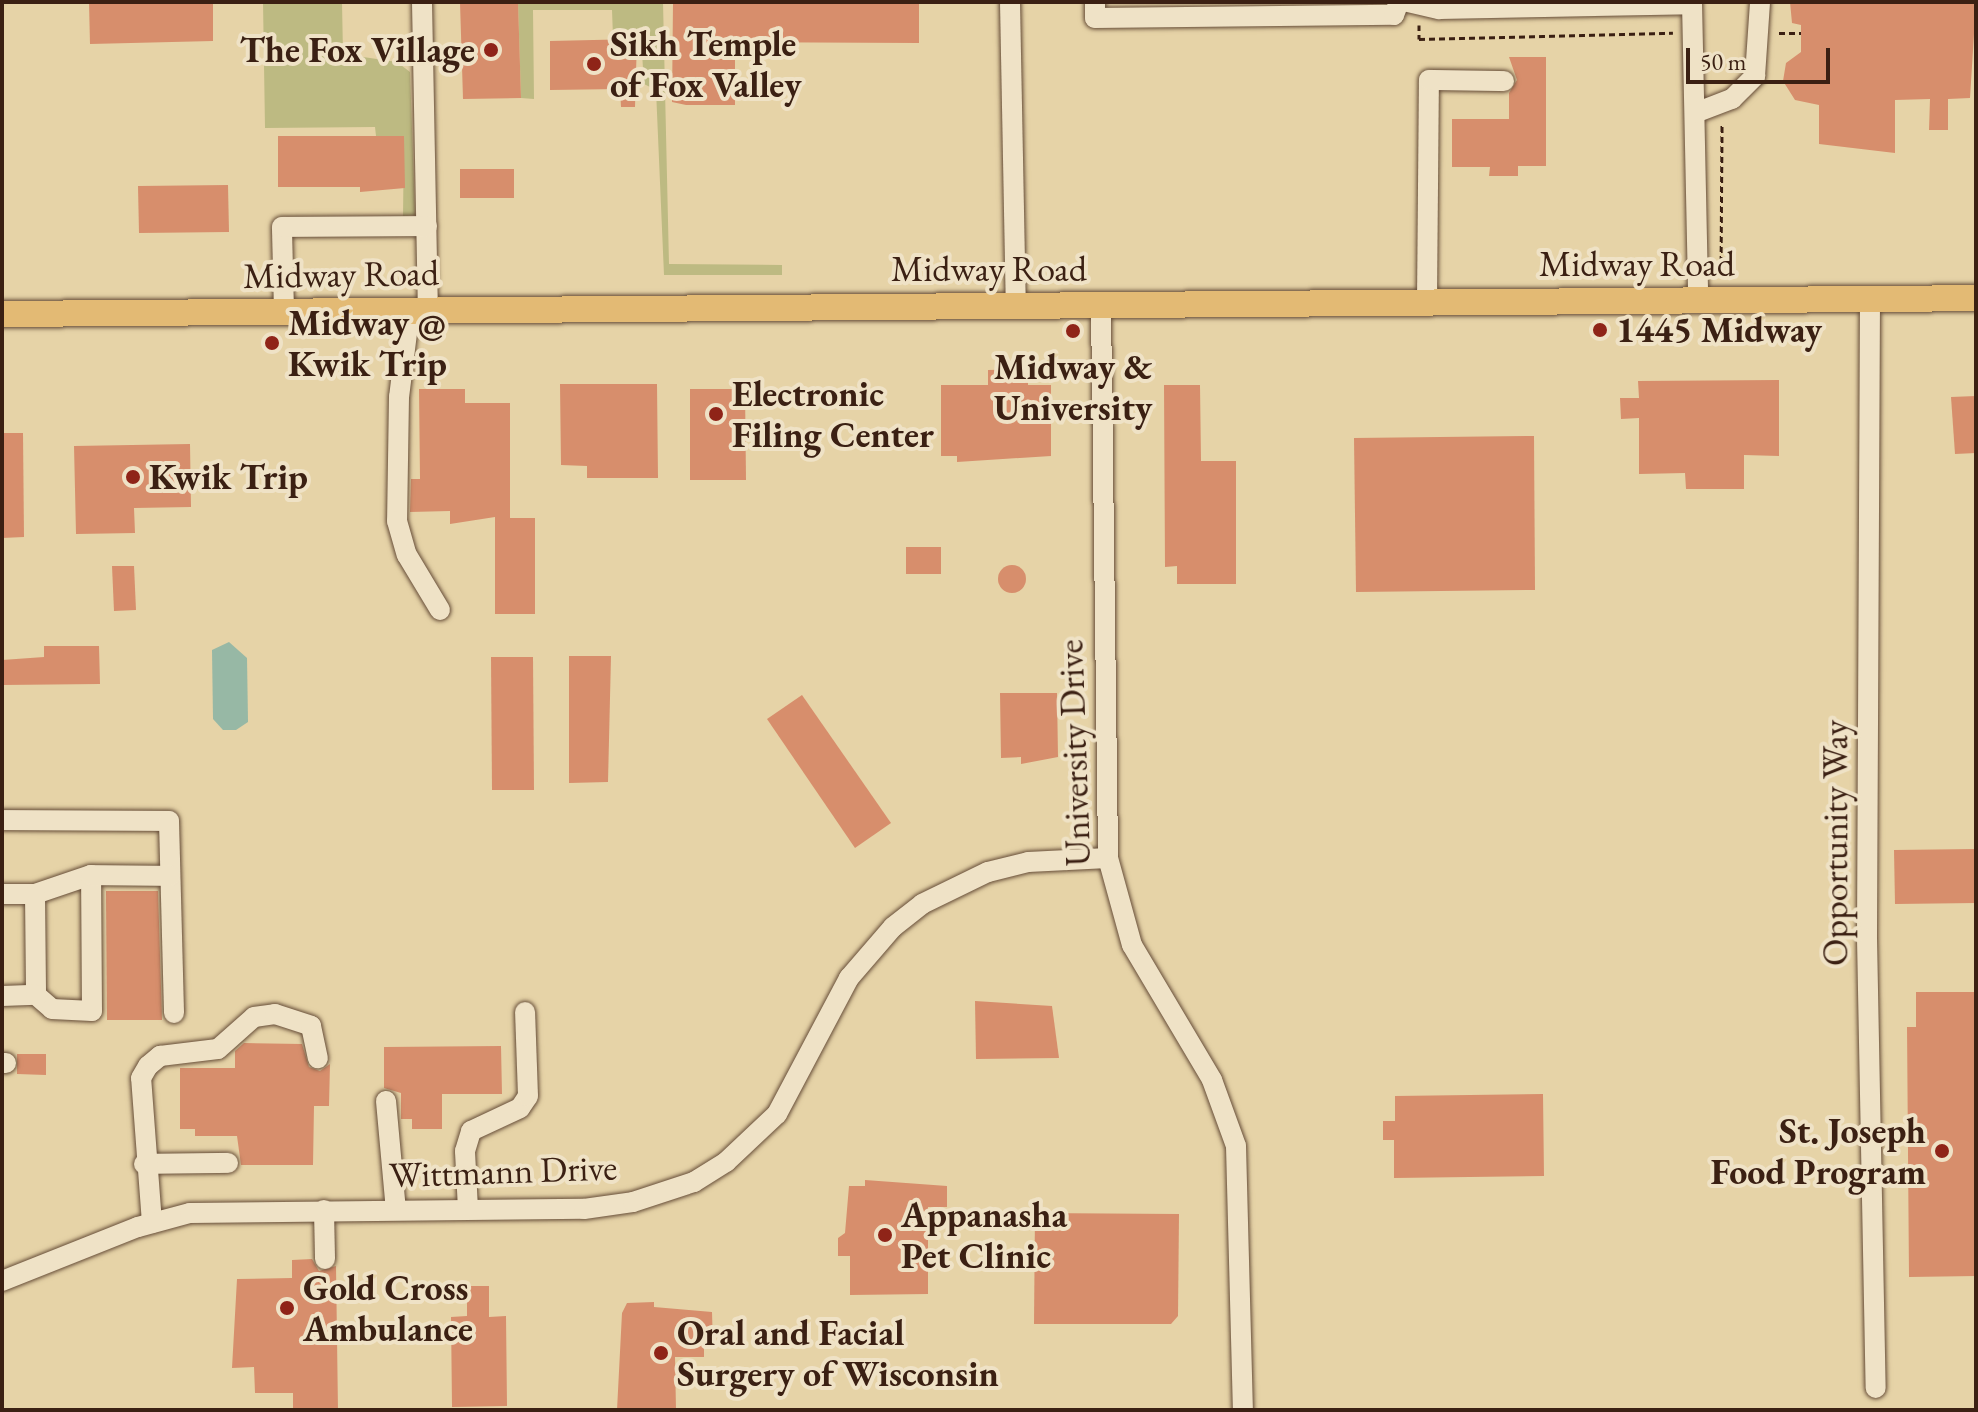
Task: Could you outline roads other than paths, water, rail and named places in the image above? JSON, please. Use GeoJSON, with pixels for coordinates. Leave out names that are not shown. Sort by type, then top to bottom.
{"type":"FeatureCollection","features":[{"type":"Feature","properties":{"kind":"main road","name":"Midway Road"},"geometry":{"type":"LineString","coordinates":[[2,314],[1976,298]]}},
{"type":"Feature","properties":{"kind":"street"},"geometry":{"type":"LineString","coordinates":[[422,2],[427,226],[419,309],[399,397],[397,521],[407,555],[440,610]]}},
{"type":"Feature","properties":{"kind":"street"},"geometry":{"type":"LineString","coordinates":[[1010,2],[1016,305]]}},
{"type":"Feature","properties":{"kind":"street"},"geometry":{"type":"LineString","coordinates":[[1095,2],[1095,18],[1111,18],[1394,15],[1399,2]]}},
{"type":"Feature","properties":{"kind":"street"},"geometry":{"type":"LineString","coordinates":[[1695,113],[1732,99],[1755,76],[1760,2]]}},
{"type":"Feature","properties":{"kind":"street"},"geometry":{"type":"LineString","coordinates":[[1414,10],[1692,3],[1698,300]]}},
{"type":"Feature","properties":{"kind":"street"},"geometry":{"type":"LineString","coordinates":[[1427,301],[1429,80],[1504,81]]}},
{"type":"Feature","properties":{"kind":"street"},"geometry":{"type":"LineString","coordinates":[[284,311],[282,227],[427,226]]}},
{"type":"Feature","properties":{"kind":"street","name":"Opportunity Way"},"geometry":{"type":"LineString","coordinates":[[1870,299],[1867,938],[1876,1388]]}},
{"type":"Feature","properties":{"kind":"street","name":"University Drive"},"geometry":{"type":"LineString","coordinates":[[1101,305],[1108,858],[1132,945],[1212,1080],[1236,1146],[1243,1410]]}},
{"type":"Feature","properties":{"kind":"street"},"geometry":{"type":"LineString","coordinates":[[2,820],[169,821],[174,1013]]}},
{"type":"Feature","properties":{"kind":"street","name":"Wittmann Drive"},"geometry":{"type":"LineString","coordinates":[[2,1281],[152,1223],[207,1212],[601,1207],[694,1182],[743,1148],[777,1114],[849,978],[912,911],[988,872],[1028,862],[1108,858]]}},
{"type":"Feature","properties":{"kind":"street"},"geometry":{"type":"LineString","coordinates":[[2,894],[35,894],[91,875],[170,876]]}},
{"type":"Feature","properties":{"kind":"street"},"geometry":{"type":"LineString","coordinates":[[2,996],[36,995],[52,1009],[92,1011],[91,875]]}},
{"type":"Feature","properties":{"kind":"street"},"geometry":{"type":"LineString","coordinates":[[35,894],[36,995]]}},
{"type":"Feature","properties":{"kind":"street"},"geometry":{"type":"LineString","coordinates":[[468,1209],[465,1151],[471,1131],[520,1108],[528,1096],[525,1012]]}},
{"type":"Feature","properties":{"kind":"street"},"geometry":{"type":"LineString","coordinates":[[152,1223],[144,1164],[141,1078],[160,1056],[206,1054],[254,1017],[275,1014],[311,1026],[318,1058]]}},
{"type":"Feature","properties":{"kind":"street"},"geometry":{"type":"LineString","coordinates":[[386,1101],[396,1210]]}},
{"type":"Feature","properties":{"kind":"street"},"geometry":{"type":"LineString","coordinates":[[144,1164],[228,1163]]}},
{"type":"Feature","properties":{"kind":"street"},"geometry":{"type":"LineString","coordinates":[[324,1210],[325,1259]]}},
{"type":"Feature","properties":{"kind":"place","name":"The Fox Village"},"geometry":{"type":"Point","coordinates":[491,50]}},
{"type":"Feature","properties":{"kind":"place","name":"Sikh Temple of Fox Valley"},"geometry":{"type":"Point","coordinates":[594,64]}},
{"type":"Feature","properties":{"kind":"place","name":"1445 Midway"},"geometry":{"type":"Point","coordinates":[1600,330]}},
{"type":"Feature","properties":{"kind":"place","name":"Midway & University"},"geometry":{"type":"Point","coordinates":[1073,331]}},
{"type":"Feature","properties":{"kind":"place","name":"Midway @ Kwik Trip"},"geometry":{"type":"Point","coordinates":[272,343]}},
{"type":"Feature","properties":{"kind":"place","name":"Electronic Filing Center"},"geometry":{"type":"Point","coordinates":[716,414]}},
{"type":"Feature","properties":{"kind":"place","name":"Kwik Trip"},"geometry":{"type":"Point","coordinates":[133,477]}},
{"type":"Feature","properties":{"kind":"place","name":"St. Joseph Food Program"},"geometry":{"type":"Point","coordinates":[1942,1151]}},
{"type":"Feature","properties":{"kind":"place","name":"Appanasha Pet Clinic"},"geometry":{"type":"Point","coordinates":[885,1235]}},
{"type":"Feature","properties":{"kind":"place","name":"Gold Cross Ambulance"},"geometry":{"type":"Point","coordinates":[287,1308]}},
{"type":"Feature","properties":{"kind":"place","name":"Oral and Facial Surgery of Wisconsin"},"geometry":{"type":"Point","coordinates":[661,1353]}}]}
